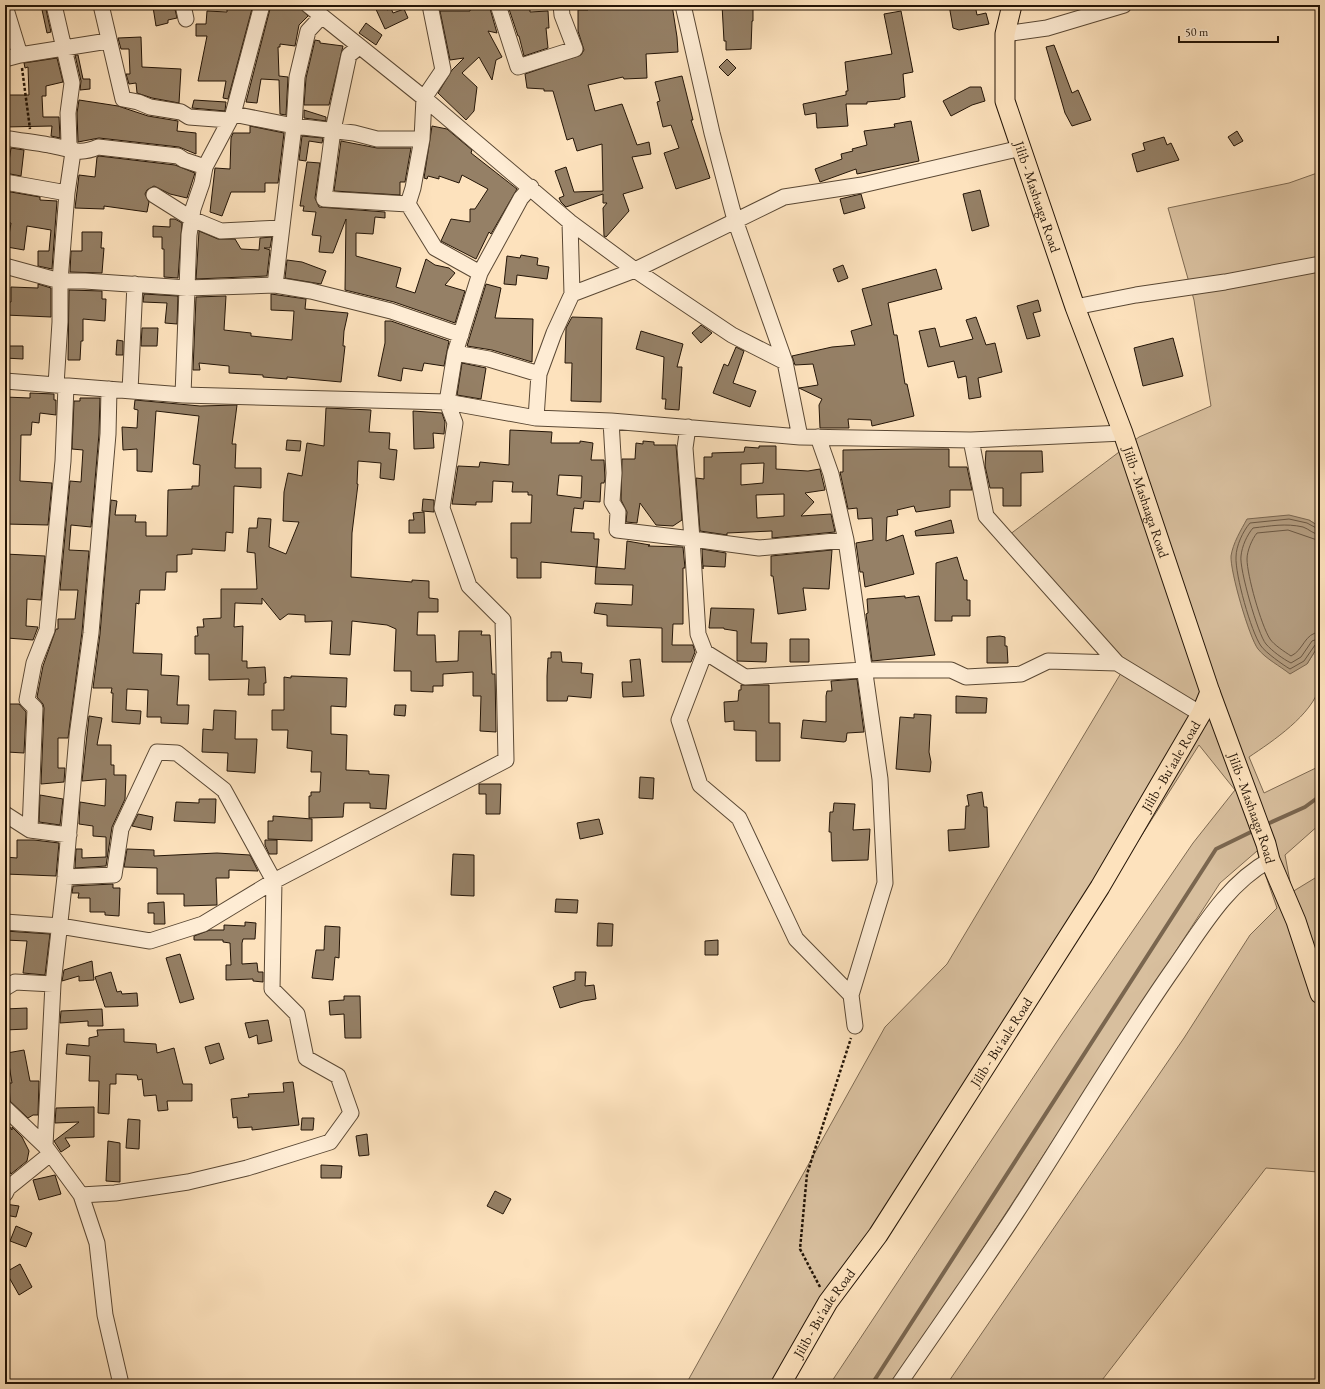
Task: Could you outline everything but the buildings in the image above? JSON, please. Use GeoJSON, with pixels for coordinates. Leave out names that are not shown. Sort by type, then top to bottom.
{"type":"FeatureCollection","features":[{"type":"Feature","properties":{"kind":"main road","name":"Jilib - Mashaaga Road"},"geometry":{"type":"LineString","coordinates":[[1012,5],[1005,34],[1005,101],[1075,307],[1123,433],[1210,692],[1268,852],[1296,921],[1320,994]]}},
{"type":"Feature","properties":{"kind":"main road","name":"Jilib - Bu'aale Road"},"geometry":{"type":"LineString","coordinates":[[781,1384],[828,1302],[878,1235],[1100,886],[1201,714],[1210,692]]}},
{"type":"Feature","properties":{"kind":"street"},"geometry":{"type":"LineString","coordinates":[[30,830],[35,708],[27,700],[34,663],[47,630],[63,461],[60,281],[67,193],[73,152],[69,144],[68,113],[72,83],[54,5]]}},
{"type":"Feature","properties":{"kind":"street"},"geometry":{"type":"LineString","coordinates":[[101,5],[108,41],[123,99],[138,102],[150,107],[180,112],[189,117],[231,117],[333,130],[377,139],[422,139]]}},
{"type":"Feature","properties":{"kind":"street"},"geometry":{"type":"LineString","coordinates":[[183,395],[189,235],[193,209],[202,183],[205,167],[231,117],[262,5]]}},
{"type":"Feature","properties":{"kind":"street"},"geometry":{"type":"LineString","coordinates":[[308,5],[321,17],[424,98],[532,188],[570,222],[635,270],[732,335],[785,362]]}},
{"type":"Feature","properties":{"kind":"street"},"geometry":{"type":"LineString","coordinates":[[430,5],[443,70],[424,98],[422,139],[413,188],[408,204],[435,248],[480,273]]}},
{"type":"Feature","properties":{"kind":"street"},"geometry":{"type":"LineString","coordinates":[[498,5],[518,67],[575,49],[562,16],[561,5]]}},
{"type":"Feature","properties":{"kind":"street"},"geometry":{"type":"LineString","coordinates":[[683,5],[712,133],[735,220],[785,362],[800,437]]}},
{"type":"Feature","properties":{"kind":"street"},"geometry":{"type":"LineString","coordinates":[[1005,34],[1047,28],[1124,5]]}},
{"type":"Feature","properties":{"kind":"street"},"geometry":{"type":"LineString","coordinates":[[5,6],[20,55]]}},
{"type":"Feature","properties":{"kind":"street"},"geometry":{"type":"LineString","coordinates":[[275,285],[294,126],[298,70],[308,31],[321,17]]}},
{"type":"Feature","properties":{"kind":"street"},"geometry":{"type":"LineString","coordinates":[[5,60],[20,55],[108,41]]}},
{"type":"Feature","properties":{"kind":"street"},"geometry":{"type":"LineString","coordinates":[[359,47],[349,55],[333,130],[324,199],[408,204]]}},
{"type":"Feature","properties":{"kind":"street"},"geometry":{"type":"LineString","coordinates":[[5,138],[50,145],[73,152],[91,150],[98,147],[174,155],[205,167]]}},
{"type":"Feature","properties":{"kind":"street"},"geometry":{"type":"LineString","coordinates":[[572,294],[635,270],[784,197],[862,185],[1021,148]]}},
{"type":"Feature","properties":{"kind":"street"},"geometry":{"type":"LineString","coordinates":[[5,182],[67,193]]}},
{"type":"Feature","properties":{"kind":"street"},"geometry":{"type":"LineString","coordinates":[[5,922],[60,926],[150,942],[203,924],[274,881],[506,760],[503,620],[469,586],[442,508],[455,423],[447,402],[455,353],[480,273],[521,198],[532,188]]}},
{"type":"Feature","properties":{"kind":"street"},"geometry":{"type":"LineString","coordinates":[[154,195],[192,219],[220,231],[281,228]]}},
{"type":"Feature","properties":{"kind":"street"},"geometry":{"type":"LineString","coordinates":[[536,418],[539,374],[554,333],[572,294],[570,222]]}},
{"type":"Feature","properties":{"kind":"street"},"geometry":{"type":"LineString","coordinates":[[1075,307],[1136,295],[1225,282],[1320,264]]}},
{"type":"Feature","properties":{"kind":"street"},"geometry":{"type":"LineString","coordinates":[[5,266],[60,281],[187,288],[275,285],[311,291],[391,311],[461,335]]}},
{"type":"Feature","properties":{"kind":"street"},"geometry":{"type":"LineString","coordinates":[[130,391],[135,284]]}},
{"type":"Feature","properties":{"kind":"street"},"geometry":{"type":"LineString","coordinates":[[455,353],[489,359],[539,374]]}},
{"type":"Feature","properties":{"kind":"street"},"geometry":{"type":"LineString","coordinates":[[5,381],[183,395],[447,402],[536,418],[611,421],[800,437],[971,440],[1123,433]]}},
{"type":"Feature","properties":{"kind":"street"},"geometry":{"type":"LineString","coordinates":[[5,1194],[8,1188],[47,1150],[53,984],[65,877],[78,736],[91,633],[108,434],[109,390]]}},
{"type":"Feature","properties":{"kind":"street"},"geometry":{"type":"LineString","coordinates":[[611,421],[614,473],[612,502],[618,512],[617,530],[759,548],[846,540]]}},
{"type":"Feature","properties":{"kind":"street"},"geometry":{"type":"LineString","coordinates":[[688,427],[685,448],[698,634],[705,652],[745,677],[864,670],[951,670],[966,677],[1021,674],[1048,661],[1117,663]]}},
{"type":"Feature","properties":{"kind":"street"},"geometry":{"type":"LineString","coordinates":[[818,437],[831,474],[846,540],[880,779],[885,883],[851,995],[855,1026]]}},
{"type":"Feature","properties":{"kind":"street"},"geometry":{"type":"LineString","coordinates":[[971,440],[986,516],[1117,663],[1201,714]]}},
{"type":"Feature","properties":{"kind":"street"},"geometry":{"type":"LineString","coordinates":[[705,652],[679,720],[700,785],[739,818],[796,939],[851,995]]}},
{"type":"Feature","properties":{"kind":"street"},"geometry":{"type":"LineString","coordinates":[[65,877],[114,875],[121,829],[157,752],[177,753],[224,790],[274,881],[272,989],[297,1014],[306,1058],[338,1076],[351,1113],[330,1142],[247,1168],[188,1182],[115,1193],[81,1195]]}},
{"type":"Feature","properties":{"kind":"street"},"geometry":{"type":"LineString","coordinates":[[5,814],[30,830],[69,835]]}},
{"type":"Feature","properties":{"kind":"street"},"geometry":{"type":"LineString","coordinates":[[899,1384],[1016,1213],[1134,1024],[1228,892],[1253,870],[1268,852]]}},
{"type":"Feature","properties":{"kind":"street"},"geometry":{"type":"LineString","coordinates":[[5,988],[15,982],[53,984]]}},
{"type":"Feature","properties":{"kind":"street"},"geometry":{"type":"LineString","coordinates":[[5,1108],[47,1150],[81,1195],[97,1243],[105,1315],[121,1384]]}},
{"type":"Feature","properties":{"kind":"path"},"geometry":{"type":"LineString","coordinates":[[20,55],[31,143]]}},
{"type":"Feature","properties":{"kind":"path"},"geometry":{"type":"LineString","coordinates":[[828,1302],[800,1249],[808,1174],[855,1026]]}},
{"type":"Feature","properties":{"kind":"shaded area"},"geometry":{"type":"Polygon","coordinates":[[[1320,172],[1320,527],[1309,520],[1307,664],[1320,643],[1321,681],[1316,697],[1300,717],[1280,735],[1249,757],[1264,793],[1320,766],[1320,824],[1285,855],[1292,892],[1320,875],[1320,1178],[1318,1172],[1266,1168],[1099,1384],[947,1384],[1184,1038],[1250,935],[1277,908],[1257,851],[1220,883],[895,1384],[830,1384],[1062,1034],[1193,843],[1235,790],[1199,745],[1017,1032],[780,1384],[686,1384],[885,1027],[947,964],[1121,673],[1005,538],[1139,437],[1211,406],[1194,300],[1168,208],[1289,183],[1320,172]]]}},
{"type":"Feature","properties":{"kind":"water"},"geometry":{"type":"Polygon","coordinates":[[[1289,515],[1309,520],[1320,527],[1320,643],[1307,664],[1290,674],[1265,656],[1254,642],[1245,618],[1237,589],[1231,556],[1235,541],[1247,519],[1289,515]]]}},
{"type":"Feature","properties":{"kind":"waterway"},"geometry":{"type":"LineString","coordinates":[[1265,825],[1305,807],[1320,796]]}},
{"type":"Feature","properties":{"kind":"waterway"},"geometry":{"type":"LineString","coordinates":[[872,1384],[1216,849],[1255,830]]}}]}
